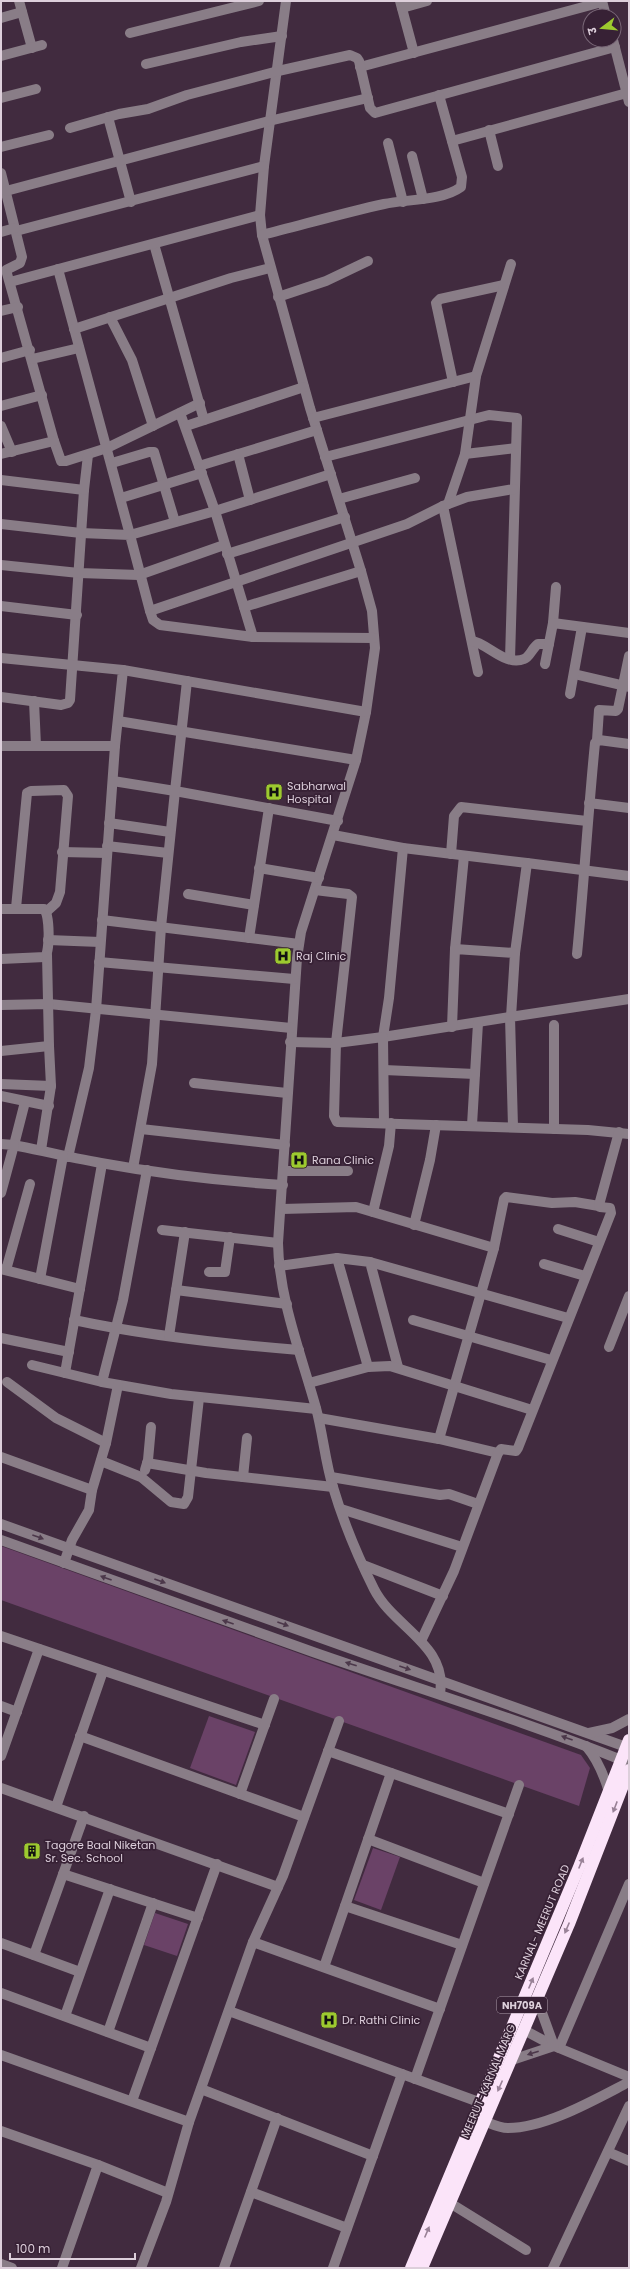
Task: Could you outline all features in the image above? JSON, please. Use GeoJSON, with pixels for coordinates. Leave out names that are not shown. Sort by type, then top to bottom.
{"type":"FeatureCollection","features":[{"type":"Feature","properties":{"kind":"highway","name":"KARNAL- MEERUT ROAD"},"geometry":{"type":"LineString","coordinates":[[486,2105],[609,1792],[625,1762],[628,1745]]}},
{"type":"Feature","properties":{"kind":"highway","name":"MEERUT-KARNAL MARG"},"geometry":{"type":"LineString","coordinates":[[422,2268],[450,2203],[486,2105],[512,2060],[569,1924],[629,1770]]}},
{"type":"Feature","properties":{"kind":"highway","name":"NH709A"},"geometry":{"type":"LineString","coordinates":[[411,2268],[480,2120]]}},
{"type":"Feature","properties":{"kind":"street"},"geometry":{"type":"LineString","coordinates":[[18,1],[32,48]]}},
{"type":"Feature","properties":{"kind":"street"},"geometry":{"type":"LineString","coordinates":[[130,33],[259,1]]}},
{"type":"Feature","properties":{"kind":"street"},"geometry":{"type":"LineString","coordinates":[[286,1],[278,71],[269,121],[264,166],[260,215],[262,235],[278,297],[313,418],[345,518],[372,611],[374,655],[366,712],[356,760],[299,944],[294,979],[290,1028],[282,1209],[278,1243],[279,1266],[287,1304],[317,1414],[333,1487],[341,1509],[363,1565],[381,1603],[421,1641],[436,1660],[442,1680],[440,1693]]}},
{"type":"Feature","properties":{"kind":"street"},"geometry":{"type":"LineString","coordinates":[[414,52],[401,4],[427,1]]}},
{"type":"Feature","properties":{"kind":"street"},"geometry":{"type":"LineString","coordinates":[[360,67],[602,1]]}},
{"type":"Feature","properties":{"kind":"street"},"geometry":{"type":"LineString","coordinates":[[1,18],[22,12]]}},
{"type":"Feature","properties":{"kind":"street"},"geometry":{"type":"LineString","coordinates":[[146,64],[247,41],[282,36]]}},
{"type":"Feature","properties":{"kind":"street"},"geometry":{"type":"LineString","coordinates":[[1,56],[42,45]]}},
{"type":"Feature","properties":{"kind":"street"},"geometry":{"type":"LineString","coordinates":[[70,128],[108,117],[148,109],[187,96],[278,71],[350,55],[357,58],[372,112],[375,113],[597,48]]}},
{"type":"Feature","properties":{"kind":"street"},"geometry":{"type":"LineString","coordinates":[[452,140],[628,97],[615,48]]}},
{"type":"Feature","properties":{"kind":"street"},"geometry":{"type":"LineString","coordinates":[[1,98],[36,89]]}},
{"type":"Feature","properties":{"kind":"street"},"geometry":{"type":"LineString","coordinates":[[262,235],[385,204],[423,199],[457,191],[461,187],[462,177],[439,95]]}},
{"type":"Feature","properties":{"kind":"street"},"geometry":{"type":"LineString","coordinates":[[6,191],[120,162],[269,121],[368,98]]}},
{"type":"Feature","properties":{"kind":"street"},"geometry":{"type":"LineString","coordinates":[[108,117],[131,202]]}},
{"type":"Feature","properties":{"kind":"street"},"geometry":{"type":"LineString","coordinates":[[489,130],[498,166]]}},
{"type":"Feature","properties":{"kind":"street"},"geometry":{"type":"LineString","coordinates":[[1,147],[49,135]]}},
{"type":"Feature","properties":{"kind":"street"},"geometry":{"type":"LineString","coordinates":[[388,142],[403,202]]}},
{"type":"Feature","properties":{"kind":"street"},"geometry":{"type":"LineString","coordinates":[[412,156],[423,199]]}},
{"type":"Feature","properties":{"kind":"street"},"geometry":{"type":"LineString","coordinates":[[1,232],[131,202],[264,166]]}},
{"type":"Feature","properties":{"kind":"street"},"geometry":{"type":"LineString","coordinates":[[1,173],[22,260],[4,270],[10,282],[18,307],[60,459],[63,462],[107,448],[200,403]]}},
{"type":"Feature","properties":{"kind":"street"},"geometry":{"type":"LineString","coordinates":[[10,282],[260,215]]}},
{"type":"Feature","properties":{"kind":"street"},"geometry":{"type":"LineString","coordinates":[[154,244],[204,420]]}},
{"type":"Feature","properties":{"kind":"street"},"geometry":{"type":"LineString","coordinates":[[278,297],[326,281],[368,261]]}},
{"type":"Feature","properties":{"kind":"street"},"geometry":{"type":"LineString","coordinates":[[478,672],[446,505],[465,454],[471,421],[476,376],[511,264]]}},
{"type":"Feature","properties":{"kind":"street"},"geometry":{"type":"LineString","coordinates":[[74,329],[169,298],[270,268]]}},
{"type":"Feature","properties":{"kind":"street"},"geometry":{"type":"LineString","coordinates":[[58,269],[112,463],[139,575],[153,620],[160,625],[253,637],[374,638]]}},
{"type":"Feature","properties":{"kind":"street"},"geometry":{"type":"LineString","coordinates":[[453,382],[436,303],[440,300],[504,286]]}},
{"type":"Feature","properties":{"kind":"street"},"geometry":{"type":"LineString","coordinates":[[1,311],[18,307]]}},
{"type":"Feature","properties":{"kind":"street"},"geometry":{"type":"LineString","coordinates":[[110,317],[132,360],[153,426]]}},
{"type":"Feature","properties":{"kind":"street"},"geometry":{"type":"LineString","coordinates":[[1,358],[79,348]]}},
{"type":"Feature","properties":{"kind":"street"},"geometry":{"type":"LineString","coordinates":[[313,418],[476,376]]}},
{"type":"Feature","properties":{"kind":"street"},"geometry":{"type":"LineString","coordinates":[[186,426],[304,387]]}},
{"type":"Feature","properties":{"kind":"street"},"geometry":{"type":"LineString","coordinates":[[1,406],[42,395]]}},
{"type":"Feature","properties":{"kind":"street"},"geometry":{"type":"LineString","coordinates":[[180,413],[186,426],[215,511],[253,637]]}},
{"type":"Feature","properties":{"kind":"street"},"geometry":{"type":"LineString","coordinates":[[325,457],[471,421],[489,415],[515,417],[518,422],[514,489],[510,659]]}},
{"type":"Feature","properties":{"kind":"street"},"geometry":{"type":"LineString","coordinates":[[1,426],[12,452]]}},
{"type":"Feature","properties":{"kind":"street"},"geometry":{"type":"LineString","coordinates":[[121,498],[163,485],[238,454],[317,430]]}},
{"type":"Feature","properties":{"kind":"street"},"geometry":{"type":"LineString","coordinates":[[1,454],[54,441]]}},
{"type":"Feature","properties":{"kind":"street"},"geometry":{"type":"LineString","coordinates":[[465,454],[516,448]]}},
{"type":"Feature","properties":{"kind":"street"},"geometry":{"type":"LineString","coordinates":[[112,463],[149,452],[154,452],[175,522]]}},
{"type":"Feature","properties":{"kind":"street"},"geometry":{"type":"LineString","coordinates":[[238,454],[250,500]]}},
{"type":"Feature","properties":{"kind":"street"},"geometry":{"type":"LineString","coordinates":[[1,697],[61,704],[68,703],[72,688],[84,490],[88,455]]}},
{"type":"Feature","properties":{"kind":"street"},"geometry":{"type":"LineString","coordinates":[[1,524],[82,533],[130,535],[215,511],[331,474]]}},
{"type":"Feature","properties":{"kind":"street"},"geometry":{"type":"LineString","coordinates":[[339,499],[415,478]]}},
{"type":"Feature","properties":{"kind":"street"},"geometry":{"type":"LineString","coordinates":[[1,480],[84,490]]}},
{"type":"Feature","properties":{"kind":"street"},"geometry":{"type":"LineString","coordinates":[[150,611],[407,524],[446,505],[467,497],[514,489]]}},
{"type":"Feature","properties":{"kind":"street"},"geometry":{"type":"LineString","coordinates":[[1,565],[79,573],[139,575],[345,518]]}},
{"type":"Feature","properties":{"kind":"street"},"geometry":{"type":"LineString","coordinates":[[244,607],[361,572]]}},
{"type":"Feature","properties":{"kind":"street"},"geometry":{"type":"LineString","coordinates":[[545,664],[553,623],[556,587]]}},
{"type":"Feature","properties":{"kind":"street"},"geometry":{"type":"LineString","coordinates":[[1,606],[77,615]]}},
{"type":"Feature","properties":{"kind":"street"},"geometry":{"type":"LineString","coordinates":[[553,623],[629,633]]}},
{"type":"Feature","properties":{"kind":"street"},"geometry":{"type":"LineString","coordinates":[[570,694],[582,627]]}},
{"type":"Feature","properties":{"kind":"street"},"geometry":{"type":"LineString","coordinates":[[472,641],[477,642],[493,652],[510,659],[524,659],[538,644],[549,644]]}},
{"type":"Feature","properties":{"kind":"street"},"geometry":{"type":"LineString","coordinates":[[577,954],[585,870],[587,821],[597,740],[599,710],[617,710],[626,686],[629,656]]}},
{"type":"Feature","properties":{"kind":"street"},"geometry":{"type":"LineString","coordinates":[[1,658],[123,670],[366,712]]}},
{"type":"Feature","properties":{"kind":"street"},"geometry":{"type":"LineString","coordinates":[[40,1279],[65,1156],[89,1068],[96,1010],[115,746],[123,670]]}},
{"type":"Feature","properties":{"kind":"street"},"geometry":{"type":"LineString","coordinates":[[574,674],[626,686]]}},
{"type":"Feature","properties":{"kind":"street"},"geometry":{"type":"LineString","coordinates":[[133,1168],[152,1064],[161,927],[187,681]]}},
{"type":"Feature","properties":{"kind":"street"},"geometry":{"type":"LineString","coordinates":[[34,701],[36,746]]}},
{"type":"Feature","properties":{"kind":"street"},"geometry":{"type":"LineString","coordinates":[[118,721],[181,730],[356,760]]}},
{"type":"Feature","properties":{"kind":"street"},"geometry":{"type":"LineString","coordinates":[[597,740],[629,744]]}},
{"type":"Feature","properties":{"kind":"street"},"geometry":{"type":"LineString","coordinates":[[1,746],[115,746]]}},
{"type":"Feature","properties":{"kind":"street"},"geometry":{"type":"LineString","coordinates":[[113,781],[338,821]]}},
{"type":"Feature","properties":{"kind":"street"},"geometry":{"type":"LineString","coordinates":[[16,908],[25,796],[28,791],[64,790],[67,793],[57,901],[46,912],[51,1086],[41,1150]]}},
{"type":"Feature","properties":{"kind":"street"},"geometry":{"type":"LineString","coordinates":[[589,803],[629,808]]}},
{"type":"Feature","properties":{"kind":"street"},"geometry":{"type":"LineString","coordinates":[[451,854],[454,816],[461,807],[587,821]]}},
{"type":"Feature","properties":{"kind":"street"},"geometry":{"type":"LineString","coordinates":[[249,938],[269,808]]}},
{"type":"Feature","properties":{"kind":"street"},"geometry":{"type":"LineString","coordinates":[[109,824],[170,832]]}},
{"type":"Feature","properties":{"kind":"street"},"geometry":{"type":"LineString","coordinates":[[333,835],[403,848],[629,876]]}},
{"type":"Feature","properties":{"kind":"street"},"geometry":{"type":"LineString","coordinates":[[373,1212],[390,1146],[387,1123],[383,1037],[389,998],[403,848]]}},
{"type":"Feature","properties":{"kind":"street"},"geometry":{"type":"LineString","coordinates":[[62,852],[107,849],[168,853]]}},
{"type":"Feature","properties":{"kind":"street"},"geometry":{"type":"LineString","coordinates":[[452,1026],[455,949],[464,856]]}},
{"type":"Feature","properties":{"kind":"street"},"geometry":{"type":"LineString","coordinates":[[513,1127],[510,1017],[515,953],[527,863]]}},
{"type":"Feature","properties":{"kind":"street"},"geometry":{"type":"LineString","coordinates":[[259,868],[319,878]]}},
{"type":"Feature","properties":{"kind":"street"},"geometry":{"type":"LineString","coordinates":[[315,890],[348,894],[352,897],[336,1043],[334,1120],[341,1123],[472,1125],[554,1128],[624,1133],[599,1206]]}},
{"type":"Feature","properties":{"kind":"street"},"geometry":{"type":"LineString","coordinates":[[188,894],[254,904]]}},
{"type":"Feature","properties":{"kind":"street"},"geometry":{"type":"LineString","coordinates":[[1,909],[39,909],[46,912]]}},
{"type":"Feature","properties":{"kind":"street"},"geometry":{"type":"LineString","coordinates":[[102,920],[299,944]]}},
{"type":"Feature","properties":{"kind":"street"},"geometry":{"type":"LineString","coordinates":[[48,940],[100,942]]}},
{"type":"Feature","properties":{"kind":"street"},"geometry":{"type":"LineString","coordinates":[[455,949],[515,953]]}},
{"type":"Feature","properties":{"kind":"street"},"geometry":{"type":"LineString","coordinates":[[1,959],[41,958],[47,955]]}},
{"type":"Feature","properties":{"kind":"street"},"geometry":{"type":"LineString","coordinates":[[99,962],[294,979]]}},
{"type":"Feature","properties":{"kind":"street"},"geometry":{"type":"LineString","coordinates":[[290,1042],[336,1043],[478,1023],[629,999]]}},
{"type":"Feature","properties":{"kind":"street"},"geometry":{"type":"LineString","coordinates":[[1,1005],[49,1004],[96,1010],[290,1028]]}},
{"type":"Feature","properties":{"kind":"street"},"geometry":{"type":"LineString","coordinates":[[472,1125],[478,1023]]}},
{"type":"Feature","properties":{"kind":"street"},"geometry":{"type":"LineString","coordinates":[[554,1025],[554,1128]]}},
{"type":"Feature","properties":{"kind":"street"},"geometry":{"type":"LineString","coordinates":[[1,1051],[49,1046]]}},
{"type":"Feature","properties":{"kind":"street"},"geometry":{"type":"LineString","coordinates":[[384,1070],[474,1074]]}},
{"type":"Feature","properties":{"kind":"street"},"geometry":{"type":"LineString","coordinates":[[194,1083],[287,1093]]}},
{"type":"Feature","properties":{"kind":"street"},"geometry":{"type":"LineString","coordinates":[[1,1084],[51,1086]]}},
{"type":"Feature","properties":{"kind":"street"},"geometry":{"type":"LineString","coordinates":[[1,1096],[49,1106]]}},
{"type":"Feature","properties":{"kind":"street"},"geometry":{"type":"LineString","coordinates":[[1,1193],[25,1102]]}},
{"type":"Feature","properties":{"kind":"street"},"geometry":{"type":"LineString","coordinates":[[414,1225],[430,1160],[436,1125]]}},
{"type":"Feature","properties":{"kind":"street"},"geometry":{"type":"LineString","coordinates":[[141,1129],[285,1145]]}},
{"type":"Feature","properties":{"kind":"street"},"geometry":{"type":"LineString","coordinates":[[1,1144],[41,1150],[102,1164],[212,1179],[283,1185]]}},
{"type":"Feature","properties":{"kind":"street"},"geometry":{"type":"LineString","coordinates":[[65,1373],[102,1164]]}},
{"type":"Feature","properties":{"kind":"street"},"geometry":{"type":"LineString","coordinates":[[102,1382],[117,1330],[147,1170]]}},
{"type":"Feature","properties":{"kind":"street"},"geometry":{"type":"LineString","coordinates":[[283,1171],[348,1171]]}},
{"type":"Feature","properties":{"kind":"street"},"geometry":{"type":"LineString","coordinates":[[30,1184],[3,1270],[80,1288]]}},
{"type":"Feature","properties":{"kind":"street"},"geometry":{"type":"LineString","coordinates":[[421,1641],[443,1596],[498,1453],[502,1449],[517,1450],[611,1210],[599,1206],[575,1202],[552,1203],[506,1197],[504,1199],[494,1248],[438,1439]]}},
{"type":"Feature","properties":{"kind":"street"},"geometry":{"type":"LineString","coordinates":[[282,1209],[345,1206],[373,1212],[494,1248]]}},
{"type":"Feature","properties":{"kind":"street"},"geometry":{"type":"LineString","coordinates":[[558,1229],[598,1242]]}},
{"type":"Feature","properties":{"kind":"street"},"geometry":{"type":"LineString","coordinates":[[162,1230],[278,1243]]}},
{"type":"Feature","properties":{"kind":"street"},"geometry":{"type":"LineString","coordinates":[[169,1336],[185,1232]]}},
{"type":"Feature","properties":{"kind":"street"},"geometry":{"type":"LineString","coordinates":[[209,1272],[224,1272],[230,1237]]}},
{"type":"Feature","properties":{"kind":"street"},"geometry":{"type":"LineString","coordinates":[[279,1266],[337,1258],[370,1262],[568,1318]]}},
{"type":"Feature","properties":{"kind":"street"},"geometry":{"type":"LineString","coordinates":[[337,1258],[368,1367]]}},
{"type":"Feature","properties":{"kind":"street"},"geometry":{"type":"LineString","coordinates":[[370,1262],[398,1367]]}},
{"type":"Feature","properties":{"kind":"street"},"geometry":{"type":"LineString","coordinates":[[544,1264],[585,1276]]}},
{"type":"Feature","properties":{"kind":"street"},"geometry":{"type":"LineString","coordinates":[[176,1290],[287,1304]]}},
{"type":"Feature","properties":{"kind":"street"},"geometry":{"type":"LineString","coordinates":[[609,1347],[628,1302]]}},
{"type":"Feature","properties":{"kind":"street"},"geometry":{"type":"LineString","coordinates":[[74,1320],[117,1330],[299,1350]]}},
{"type":"Feature","properties":{"kind":"street"},"geometry":{"type":"LineString","coordinates":[[413,1320],[551,1360]]}},
{"type":"Feature","properties":{"kind":"street"},"geometry":{"type":"LineString","coordinates":[[1,1338],[69,1352]]}},
{"type":"Feature","properties":{"kind":"street"},"geometry":{"type":"LineString","coordinates":[[32,1365],[118,1385],[317,1414],[498,1453]]}},
{"type":"Feature","properties":{"kind":"street"},"geometry":{"type":"LineString","coordinates":[[309,1383],[368,1367],[398,1367],[532,1410]]}},
{"type":"Feature","properties":{"kind":"street"},"geometry":{"type":"LineString","coordinates":[[7,1382],[56,1418],[106,1443]]}},
{"type":"Feature","properties":{"kind":"street"},"geometry":{"type":"LineString","coordinates":[[64,1563],[69,1548],[87,1515],[92,1490],[106,1443],[118,1385]]}},
{"type":"Feature","properties":{"kind":"street"},"geometry":{"type":"LineString","coordinates":[[101,1461],[141,1477],[172,1502],[181,1505],[187,1502],[199,1398]]}},
{"type":"Feature","properties":{"kind":"street"},"geometry":{"type":"LineString","coordinates":[[141,1477],[147,1464],[151,1427]]}},
{"type":"Feature","properties":{"kind":"street"},"geometry":{"type":"LineString","coordinates":[[243,1477],[247,1438]]}},
{"type":"Feature","properties":{"kind":"street"},"geometry":{"type":"LineString","coordinates":[[1,1457],[92,1490]]}},
{"type":"Feature","properties":{"kind":"street"},"geometry":{"type":"LineString","coordinates":[[147,1464],[333,1487]]}},
{"type":"Feature","properties":{"kind":"street"},"geometry":{"type":"LineString","coordinates":[[331,1477],[440,1495],[449,1494],[478,1504]]}},
{"type":"Feature","properties":{"kind":"street"},"geometry":{"type":"LineString","coordinates":[[341,1509],[462,1547]]}},
{"type":"Feature","properties":{"kind":"street"},"geometry":{"type":"LineString","coordinates":[[1,1524],[317,1638],[442,1680],[589,1733],[628,1745]]}},
{"type":"Feature","properties":{"kind":"street"},"geometry":{"type":"LineString","coordinates":[[1,1540],[315,1652],[440,1693],[586,1746],[625,1762]]}},
{"type":"Feature","properties":{"kind":"street"},"geometry":{"type":"LineString","coordinates":[[363,1565],[443,1596]]}},
{"type":"Feature","properties":{"kind":"street"},"geometry":{"type":"LineString","coordinates":[[1,1636],[265,1725]]}},
{"type":"Feature","properties":{"kind":"street"},"geometry":{"type":"LineString","coordinates":[[1,1756],[38,1649]]}},
{"type":"Feature","properties":{"kind":"street"},"geometry":{"type":"LineString","coordinates":[[56,1807],[103,1671]]}},
{"type":"Feature","properties":{"kind":"street"},"geometry":{"type":"LineString","coordinates":[[240,1794],[274,1699]]}},
{"type":"Feature","properties":{"kind":"street"},"geometry":{"type":"LineString","coordinates":[[1,1706],[17,1712]]}},
{"type":"Feature","properties":{"kind":"street"},"geometry":{"type":"LineString","coordinates":[[589,1733],[612,1728],[629,1719]]}},
{"type":"Feature","properties":{"kind":"street"},"geometry":{"type":"LineString","coordinates":[[141,2268],[168,2193],[189,2122],[228,2011],[253,1942],[278,1887],[339,1721]]}},
{"type":"Feature","properties":{"kind":"street"},"geometry":{"type":"LineString","coordinates":[[80,1736],[304,1817]]}},
{"type":"Feature","properties":{"kind":"street"},"geometry":{"type":"LineString","coordinates":[[586,1746],[595,1757],[603,1773],[609,1792]]}},
{"type":"Feature","properties":{"kind":"street"},"geometry":{"type":"LineString","coordinates":[[328,1751],[509,1814]]}},
{"type":"Feature","properties":{"kind":"street"},"geometry":{"type":"LineString","coordinates":[[324,1967],[391,1773]]}},
{"type":"Feature","properties":{"kind":"street"},"geometry":{"type":"LineString","coordinates":[[415,2079],[519,1785]]}},
{"type":"Feature","properties":{"kind":"street"},"geometry":{"type":"LineString","coordinates":[[1,1788],[84,1816],[278,1887]]}},
{"type":"Feature","properties":{"kind":"street"},"geometry":{"type":"LineString","coordinates":[[34,1955],[84,1816]]}},
{"type":"Feature","properties":{"kind":"street"},"geometry":{"type":"LineString","coordinates":[[368,1839],[484,1883]]}},
{"type":"Feature","properties":{"kind":"street"},"geometry":{"type":"LineString","coordinates":[[132,2101],[217,1864]]}},
{"type":"Feature","properties":{"kind":"street"},"geometry":{"type":"LineString","coordinates":[[63,1874],[198,1918]]}},
{"type":"Feature","properties":{"kind":"street"},"geometry":{"type":"LineString","coordinates":[[557,2047],[629,1884]]}},
{"type":"Feature","properties":{"kind":"street"},"geometry":{"type":"LineString","coordinates":[[65,2016],[110,1889]]}},
{"type":"Feature","properties":{"kind":"street"},"geometry":{"type":"LineString","coordinates":[[108,2032],[153,1903]]}},
{"type":"Feature","properties":{"kind":"street"},"geometry":{"type":"LineString","coordinates":[[345,1906],[462,1945]]}},
{"type":"Feature","properties":{"kind":"street"},"geometry":{"type":"LineString","coordinates":[[253,1942],[440,2009]]}},
{"type":"Feature","properties":{"kind":"street"},"geometry":{"type":"LineString","coordinates":[[1,1943],[80,1972]]}},
{"type":"Feature","properties":{"kind":"street"},"geometry":{"type":"LineString","coordinates":[[1,1993],[151,2048]]}},
{"type":"Feature","properties":{"kind":"street"},"geometry":{"type":"LineString","coordinates":[[537,1999],[557,2047]]}},
{"type":"Feature","properties":{"kind":"street"},"geometry":{"type":"LineString","coordinates":[[228,2011],[486,2105]]}},
{"type":"Feature","properties":{"kind":"street"},"geometry":{"type":"LineString","coordinates":[[524,2030],[557,2047],[629,2077]]}},
{"type":"Feature","properties":{"kind":"street"},"geometry":{"type":"LineString","coordinates":[[512,2060],[557,2047]]}},
{"type":"Feature","properties":{"kind":"street"},"geometry":{"type":"LineString","coordinates":[[1,2055],[189,2122]]}},
{"type":"Feature","properties":{"kind":"street"},"geometry":{"type":"LineString","coordinates":[[333,2268],[402,2074]]}},
{"type":"Feature","properties":{"kind":"street"},"geometry":{"type":"LineString","coordinates":[[480,2120],[509,2128],[534,2123],[578,2108],[629,2082]]}},
{"type":"Feature","properties":{"kind":"street"},"geometry":{"type":"LineString","coordinates":[[201,2089],[373,2156]]}},
{"type":"Feature","properties":{"kind":"street"},"geometry":{"type":"LineString","coordinates":[[553,2268],[629,2106]]}},
{"type":"Feature","properties":{"kind":"street"},"geometry":{"type":"LineString","coordinates":[[225,2268],[277,2118]]}},
{"type":"Feature","properties":{"kind":"street"},"geometry":{"type":"LineString","coordinates":[[1,2131],[168,2193]]}},
{"type":"Feature","properties":{"kind":"street"},"geometry":{"type":"LineString","coordinates":[[608,2152],[629,2161]]}},
{"type":"Feature","properties":{"kind":"street"},"geometry":{"type":"LineString","coordinates":[[62,2268],[98,2166]]}},
{"type":"Feature","properties":{"kind":"street"},"geometry":{"type":"LineString","coordinates":[[251,2192],[347,2228]]}},
{"type":"Feature","properties":{"kind":"street"},"geometry":{"type":"LineString","coordinates":[[450,2203],[526,2250]]}},
{"type":"Feature","properties":{"kind":"street"},"geometry":{"type":"LineString","coordinates":[[1,2264],[12,2268]]}},
{"type":"Feature","properties":{"kind":"shaded area"},"geometry":{"type":"Polygon","coordinates":[[[1,1546],[581,1755],[590,1768],[579,1806],[1,1600],[1,1546]]]}},
{"type":"Feature","properties":{"kind":"shaded area"},"geometry":{"type":"Polygon","coordinates":[[[209,1716],[255,1732],[236,1785],[190,1768],[209,1716]]]}},
{"type":"Feature","properties":{"kind":"shaded area"},"geometry":{"type":"Polygon","coordinates":[[[373,1848],[400,1857],[381,1910],[354,1900],[373,1848]]]}},
{"type":"Feature","properties":{"kind":"shaded area"},"geometry":{"type":"Polygon","coordinates":[[[155,1913],[188,1924],[177,1956],[144,1945],[155,1913]]]}},
{"type":"Feature","properties":{"kind":"place","name":"Sabharwal Hospital"},"geometry":{"type":"Point","coordinates":[274,792]}},
{"type":"Feature","properties":{"kind":"place","name":"Raj Clinic"},"geometry":{"type":"Point","coordinates":[283,956]}},
{"type":"Feature","properties":{"kind":"place","name":"Rana Clinic"},"geometry":{"type":"Point","coordinates":[299,1160]}},
{"type":"Feature","properties":{"kind":"place","name":"Tagore Baal Niketan Sr. Sec. School"},"geometry":{"type":"Point","coordinates":[32,1851]}},
{"type":"Feature","properties":{"kind":"place","name":"Dr. Rathi Clinic"},"geometry":{"type":"Point","coordinates":[329,2020]}}]}
